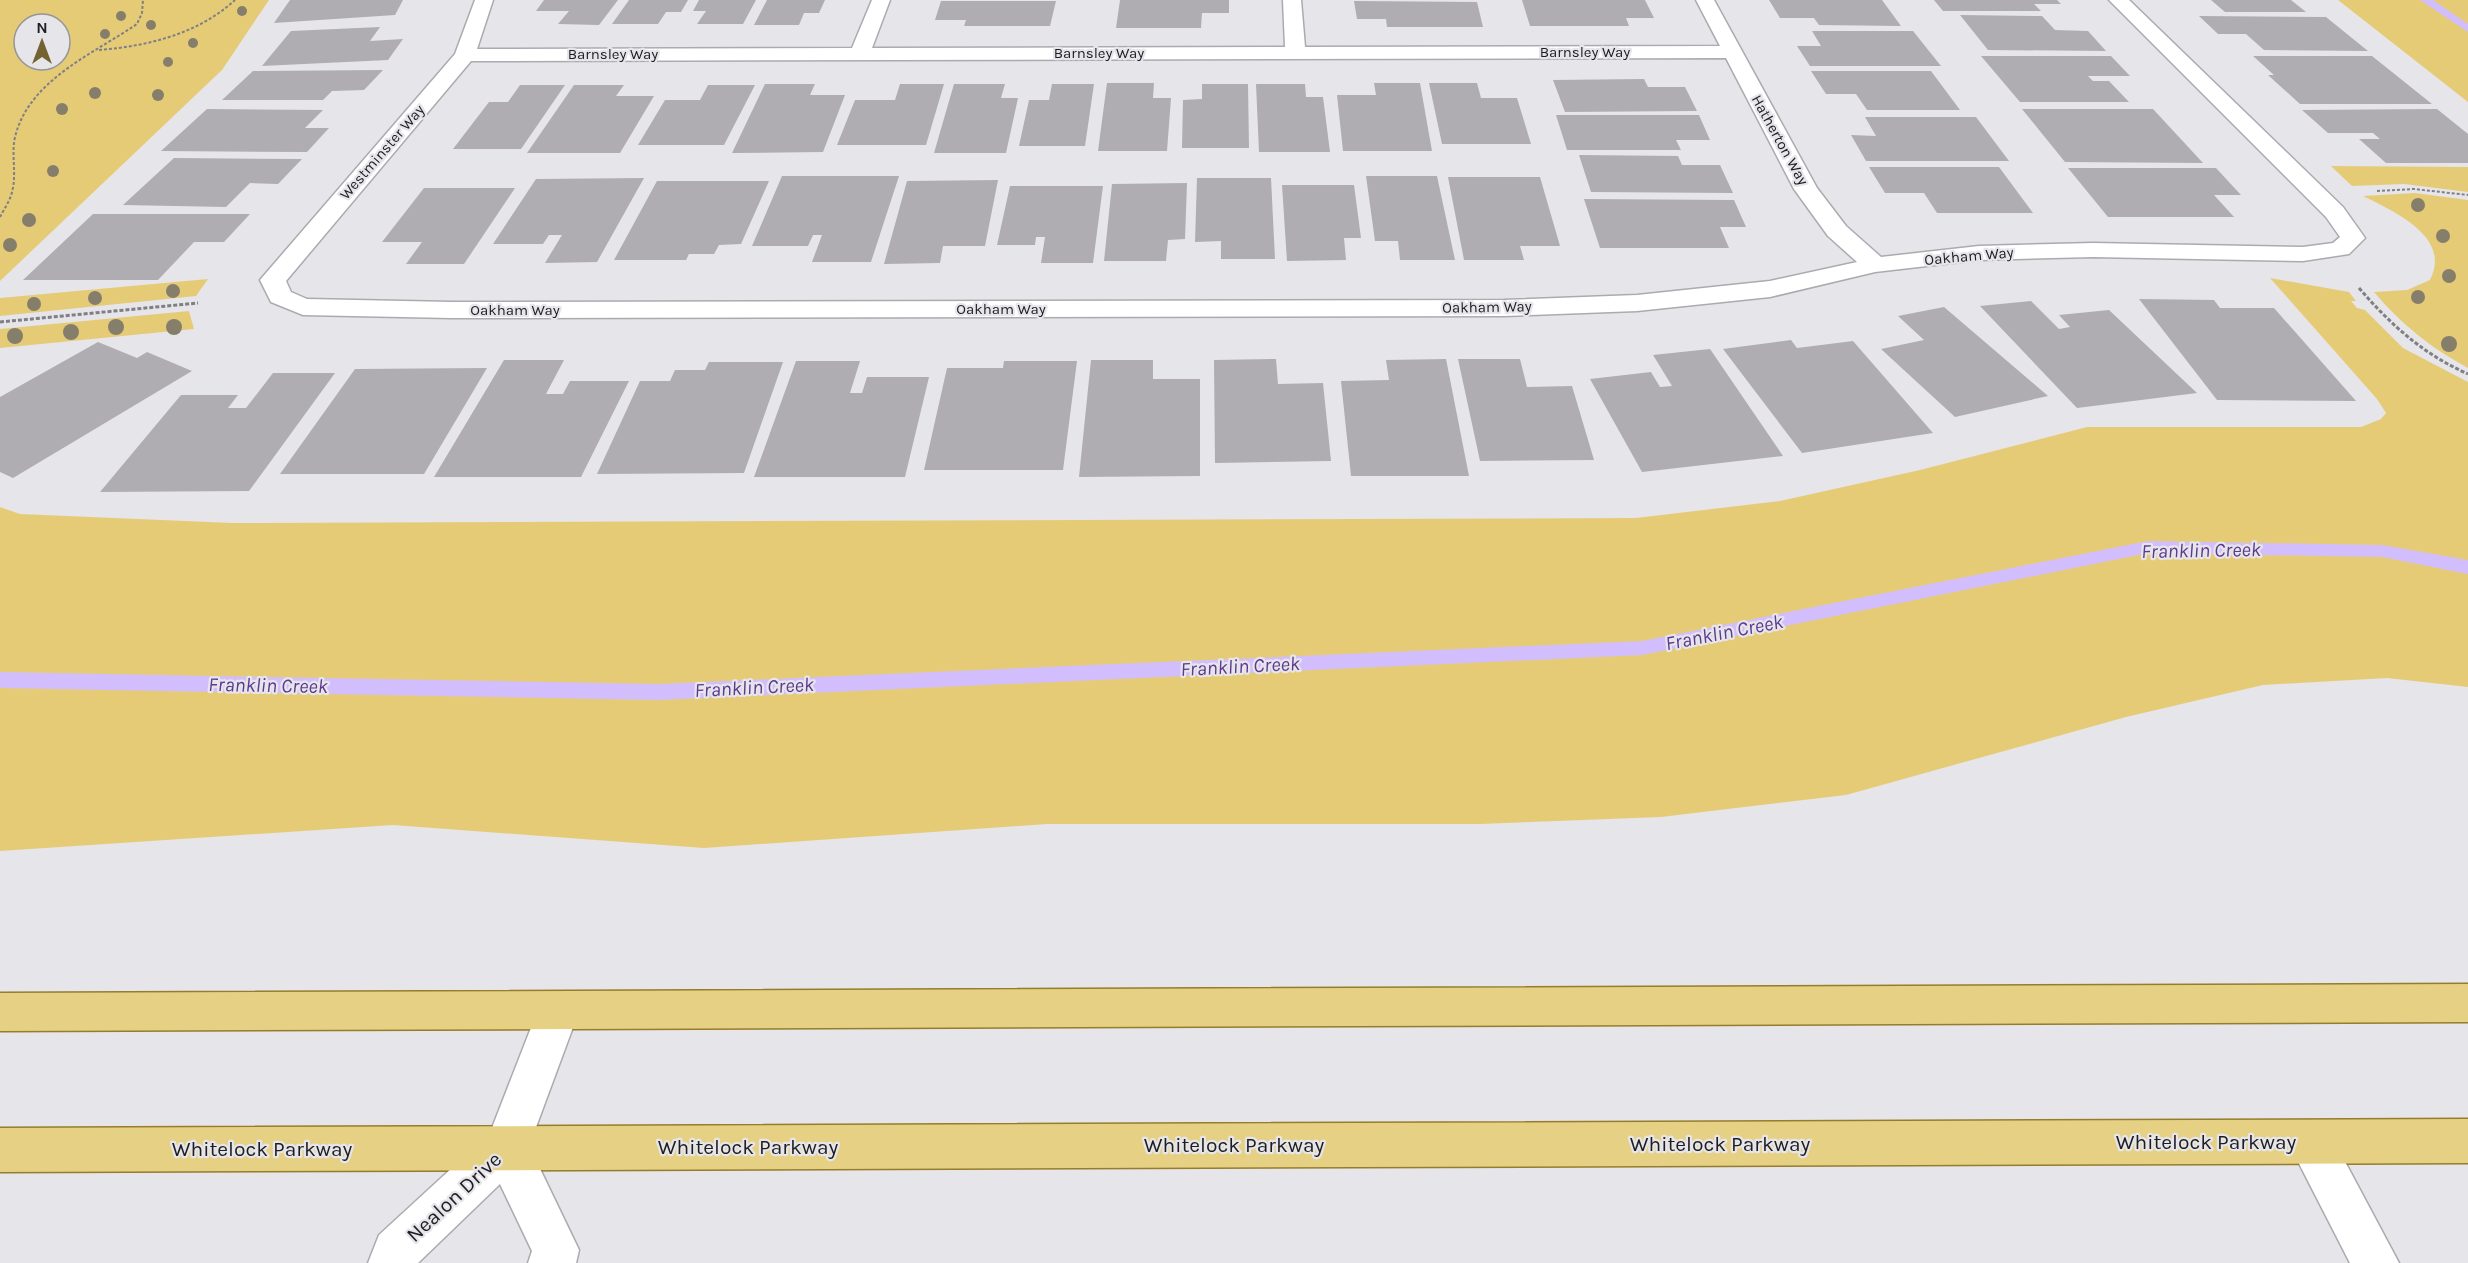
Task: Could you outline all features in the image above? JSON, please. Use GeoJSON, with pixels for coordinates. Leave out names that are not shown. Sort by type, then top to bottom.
{"type":"FeatureCollection","features":[{"type":"Feature","properties":{"kind":"main road"},"geometry":{"type":"LineString","coordinates":[[0,1012],[2468,1003]]}},
{"type":"Feature","properties":{"kind":"main road","name":"Whitelock Parkway"},"geometry":{"type":"LineString","coordinates":[[0,1150],[2468,1141]]}},
{"type":"Feature","properties":{"kind":"street","name":"Westminster Way"},"geometry":{"type":"LineString","coordinates":[[280,297],[273,280],[465,55],[477,14],[484,0]]}},
{"type":"Feature","properties":{"kind":"street"},"geometry":{"type":"LineString","coordinates":[[860,53],[882,0]]}},
{"type":"Feature","properties":{"kind":"street"},"geometry":{"type":"LineString","coordinates":[[1292,0],[1295,52]]}},
{"type":"Feature","properties":{"kind":"street","name":"Hatherton Way"},"geometry":{"type":"LineString","coordinates":[[1705,0],[1806,189],[1837,231],[1875,266]]}},
{"type":"Feature","properties":{"kind":"street","name":"Oakham Way"},"geometry":{"type":"LineString","coordinates":[[280,297],[303,307],[451,310],[1504,308],[1637,303],[1770,289],[1875,266],[1979,253],[2093,250],[2303,255],[2340,249],[2354,238],[2335,212],[2118,0]]}},
{"type":"Feature","properties":{"kind":"street","name":"Barnsley Way"},"geometry":{"type":"LineString","coordinates":[[465,55],[1732,52]]}},
{"type":"Feature","properties":{"kind":"street"},"geometry":{"type":"LineString","coordinates":[[506,1148],[558,1011]]}},
{"type":"Feature","properties":{"kind":"street"},"geometry":{"type":"LineString","coordinates":[[2310,1142],[2375,1263]]}},
{"type":"Feature","properties":{"kind":"street","name":"Nealon Drive"},"geometry":{"type":"LineString","coordinates":[[392,1263],[396,1252],[506,1148],[556,1250],[552,1263]]}},
{"type":"Feature","properties":{"kind":"path"},"geometry":{"type":"LineString","coordinates":[[0,217],[12,192],[15,137],[23,116],[38,94],[54,80],[137,24],[142,13],[143,0]]}},
{"type":"Feature","properties":{"kind":"path"},"geometry":{"type":"LineString","coordinates":[[99,50],[123,49],[157,41],[204,22],[225,10],[235,0]]}},
{"type":"Feature","properties":{"kind":"path"},"geometry":{"type":"LineString","coordinates":[[2372,191],[2414,189],[2468,195]]}},
{"type":"Feature","properties":{"kind":"path"},"geometry":{"type":"LineString","coordinates":[[2359,288],[2388,323],[2416,346],[2468,374]]}},
{"type":"Feature","properties":{"kind":"path"},"geometry":{"type":"LineString","coordinates":[[0,322],[198,303]]}},
{"type":"Feature","properties":{"kind":"shaded area"},"geometry":{"type":"Polygon","coordinates":[[[0,0],[269,0],[222,70],[0,281],[0,0]]]}},
{"type":"Feature","properties":{"kind":"shaded area"},"geometry":{"type":"Polygon","coordinates":[[[2338,0],[2468,0],[2468,102],[2338,0]]]}},
{"type":"Feature","properties":{"kind":"shaded area"},"geometry":{"type":"Polygon","coordinates":[[[2331,166],[2468,167],[2468,192],[2404,184],[2352,186],[2331,166]]]}},
{"type":"Feature","properties":{"kind":"shaded area"},"geometry":{"type":"Polygon","coordinates":[[[2415,193],[2468,200],[2468,368],[2417,335],[2374,292],[2407,290],[2430,280],[2435,265],[2433,251],[2427,239],[2404,218],[2363,196],[2415,193]]]}},
{"type":"Feature","properties":{"kind":"shaded area"},"geometry":{"type":"Polygon","coordinates":[[[2270,278],[2349,292],[2356,301],[2351,301],[2357,308],[2365,310],[2403,348],[2468,382],[2468,687],[2387,678],[2263,685],[2126,717],[1846,795],[1661,817],[1479,824],[1047,824],[704,848],[393,825],[0,851],[0,507],[20,514],[232,523],[1636,518],[1780,501],[1920,470],[2087,427],[2361,427],[2381,419],[2386,413],[2377,399],[2270,278]]]}},
{"type":"Feature","properties":{"kind":"shaded area"},"geometry":{"type":"Polygon","coordinates":[[[208,279],[196,296],[0,316],[0,298],[208,279]]]}},
{"type":"Feature","properties":{"kind":"shaded area"},"geometry":{"type":"Polygon","coordinates":[[[189,311],[194,329],[0,348],[0,329],[189,311]]]}},
{"type":"Feature","properties":{"kind":"building"},"geometry":{"type":"Polygon","coordinates":[[[290,0],[403,0],[395,15],[274,23],[290,0]]]}},
{"type":"Feature","properties":{"kind":"building"},"geometry":{"type":"Polygon","coordinates":[[[544,0],[618,0],[599,25],[558,24],[569,11],[536,11],[544,0]]]}},
{"type":"Feature","properties":{"kind":"building"},"geometry":{"type":"Polygon","coordinates":[[[629,0],[688,0],[681,12],[666,12],[658,24],[612,24],[629,0]]]}},
{"type":"Feature","properties":{"kind":"building"},"geometry":{"type":"Polygon","coordinates":[[[699,0],[756,0],[743,24],[697,24],[706,11],[693,11],[699,0]]]}},
{"type":"Feature","properties":{"kind":"building"},"geometry":{"type":"Polygon","coordinates":[[[767,0],[825,0],[819,13],[804,13],[799,25],[754,25],[767,0]]]}},
{"type":"Feature","properties":{"kind":"building"},"geometry":{"type":"Polygon","coordinates":[[[1120,0],[1229,0],[1229,13],[1202,13],[1201,28],[1116,28],[1120,0]]]}},
{"type":"Feature","properties":{"kind":"building"},"geometry":{"type":"Polygon","coordinates":[[[1522,0],[1645,0],[1654,18],[1626,18],[1629,26],[1530,26],[1522,0]]]}},
{"type":"Feature","properties":{"kind":"building"},"geometry":{"type":"Polygon","coordinates":[[[1769,0],[1882,0],[1901,26],[1819,25],[1814,18],[1780,18],[1769,0]]]}},
{"type":"Feature","properties":{"kind":"building"},"geometry":{"type":"Polygon","coordinates":[[[1934,0],[2057,0],[2061,4],[2034,4],[2041,11],[1943,11],[1934,0]]]}},
{"type":"Feature","properties":{"kind":"building"},"geometry":{"type":"Polygon","coordinates":[[[2211,0],[2291,0],[2306,12],[2225,12],[2211,0]]]}},
{"type":"Feature","properties":{"kind":"building"},"geometry":{"type":"Polygon","coordinates":[[[941,1],[1056,1],[1050,26],[964,26],[966,20],[935,20],[941,1]]]}},
{"type":"Feature","properties":{"kind":"building"},"geometry":{"type":"Polygon","coordinates":[[[1354,1],[1477,2],[1483,27],[1387,27],[1386,19],[1357,19],[1354,1]]]}},
{"type":"Feature","properties":{"kind":"building"},"geometry":{"type":"Polygon","coordinates":[[[1960,15],[2042,16],[2055,30],[2088,31],[2106,51],[1988,50],[1960,15]]]}},
{"type":"Feature","properties":{"kind":"building"},"geometry":{"type":"Polygon","coordinates":[[[2199,16],[2326,17],[2368,51],[2264,50],[2246,34],[2218,34],[2199,16]]]}},
{"type":"Feature","properties":{"kind":"building"},"geometry":{"type":"Polygon","coordinates":[[[380,27],[370,41],[403,39],[388,60],[262,66],[291,31],[380,27]]]}},
{"type":"Feature","properties":{"kind":"building"},"geometry":{"type":"Polygon","coordinates":[[[1812,31],[1913,31],[1941,66],[1810,66],[1797,46],[1821,46],[1812,31]]]}},
{"type":"Feature","properties":{"kind":"building"},"geometry":{"type":"Polygon","coordinates":[[[1981,56],[2111,56],[2130,76],[2088,76],[2093,81],[2109,81],[2129,102],[2020,102],[1981,56]]]}},
{"type":"Feature","properties":{"kind":"building"},"geometry":{"type":"Polygon","coordinates":[[[2253,56],[2372,56],[2432,104],[2300,104],[2268,75],[2274,75],[2253,56]]]}},
{"type":"Feature","properties":{"kind":"building"},"geometry":{"type":"Polygon","coordinates":[[[383,70],[364,90],[332,91],[323,100],[222,100],[253,71],[383,70]]]}},
{"type":"Feature","properties":{"kind":"building"},"geometry":{"type":"Polygon","coordinates":[[[1811,71],[1931,71],[1960,110],[1867,110],[1856,94],[1826,94],[1811,71]]]}},
{"type":"Feature","properties":{"kind":"building"},"geometry":{"type":"Polygon","coordinates":[[[1644,79],[1648,87],[1685,87],[1697,111],[1565,112],[1553,80],[1644,79]]]}},
{"type":"Feature","properties":{"kind":"building"},"geometry":{"type":"Polygon","coordinates":[[[1107,83],[1154,83],[1153,98],[1171,98],[1167,151],[1098,151],[1107,83]]]}},
{"type":"Feature","properties":{"kind":"building"},"geometry":{"type":"Polygon","coordinates":[[[1374,83],[1420,83],[1432,151],[1343,151],[1337,95],[1376,95],[1374,83]]]}},
{"type":"Feature","properties":{"kind":"building"},"geometry":{"type":"Polygon","coordinates":[[[1429,83],[1477,83],[1481,98],[1517,98],[1531,144],[1442,144],[1429,83]]]}},
{"type":"Feature","properties":{"kind":"building"},"geometry":{"type":"Polygon","coordinates":[[[765,84],[815,84],[810,95],[845,95],[823,152],[732,153],[765,84]]]}},
{"type":"Feature","properties":{"kind":"building"},"geometry":{"type":"Polygon","coordinates":[[[900,84],[944,84],[926,145],[837,145],[855,100],[895,100],[900,84]]]}},
{"type":"Feature","properties":{"kind":"building"},"geometry":{"type":"Polygon","coordinates":[[[954,84],[1005,84],[1001,98],[1018,98],[1006,153],[934,153],[954,84]]]}},
{"type":"Feature","properties":{"kind":"building"},"geometry":{"type":"Polygon","coordinates":[[[1052,84],[1094,84],[1085,146],[1019,146],[1029,100],[1049,100],[1052,84]]]}},
{"type":"Feature","properties":{"kind":"building"},"geometry":{"type":"Polygon","coordinates":[[[1202,84],[1248,84],[1249,148],[1182,148],[1183,100],[1202,99],[1202,84]]]}},
{"type":"Feature","properties":{"kind":"building"},"geometry":{"type":"Polygon","coordinates":[[[1256,84],[1305,84],[1306,97],[1323,97],[1330,152],[1259,152],[1256,84]]]}},
{"type":"Feature","properties":{"kind":"building"},"geometry":{"type":"Polygon","coordinates":[[[520,85],[565,85],[521,149],[453,149],[489,102],[508,102],[520,85]]]}},
{"type":"Feature","properties":{"kind":"building"},"geometry":{"type":"Polygon","coordinates":[[[574,85],[624,85],[616,96],[654,96],[620,153],[527,153],[574,85]]]}},
{"type":"Feature","properties":{"kind":"building"},"geometry":{"type":"Polygon","coordinates":[[[708,85],[755,85],[724,145],[638,145],[665,100],[700,100],[708,85]]]}},
{"type":"Feature","properties":{"kind":"building"},"geometry":{"type":"Polygon","coordinates":[[[207,109],[323,110],[305,128],[329,128],[307,152],[161,151],[207,109]]]}},
{"type":"Feature","properties":{"kind":"building"},"geometry":{"type":"Polygon","coordinates":[[[2022,109],[2153,109],[2203,163],[2065,162],[2022,109]]]}},
{"type":"Feature","properties":{"kind":"building"},"geometry":{"type":"Polygon","coordinates":[[[2437,109],[2468,134],[2468,163],[2386,163],[2359,139],[2380,139],[2373,133],[2328,133],[2302,110],[2437,109]]]}},
{"type":"Feature","properties":{"kind":"building"},"geometry":{"type":"Polygon","coordinates":[[[1556,115],[1699,115],[1710,140],[1676,140],[1681,150],[1567,150],[1556,115]]]}},
{"type":"Feature","properties":{"kind":"building"},"geometry":{"type":"Polygon","coordinates":[[[1865,117],[1976,117],[2009,161],[1866,161],[1851,135],[1876,136],[1865,117]]]}},
{"type":"Feature","properties":{"kind":"building"},"geometry":{"type":"Polygon","coordinates":[[[1579,155],[1678,156],[1682,165],[1720,165],[1733,193],[1591,192],[1579,155]]]}},
{"type":"Feature","properties":{"kind":"building"},"geometry":{"type":"Polygon","coordinates":[[[174,158],[302,159],[278,184],[250,183],[226,207],[123,205],[174,158]]]}},
{"type":"Feature","properties":{"kind":"building"},"geometry":{"type":"Polygon","coordinates":[[[1869,167],[1999,167],[2033,213],[1937,213],[1924,193],[1885,193],[1869,167]]]}},
{"type":"Feature","properties":{"kind":"building"},"geometry":{"type":"Polygon","coordinates":[[[2068,168],[2216,168],[2241,195],[2214,195],[2234,217],[2108,217],[2068,168]]]}},
{"type":"Feature","properties":{"kind":"building"},"geometry":{"type":"Polygon","coordinates":[[[782,176],[899,176],[871,262],[812,262],[822,235],[813,235],[808,246],[752,246],[782,176]]]}},
{"type":"Feature","properties":{"kind":"building"},"geometry":{"type":"Polygon","coordinates":[[[1366,176],[1437,176],[1455,260],[1400,260],[1398,241],[1375,241],[1366,176]]]}},
{"type":"Feature","properties":{"kind":"building"},"geometry":{"type":"Polygon","coordinates":[[[1448,177],[1540,177],[1560,246],[1520,246],[1524,260],[1464,260],[1448,177]]]}},
{"type":"Feature","properties":{"kind":"building"},"geometry":{"type":"Polygon","coordinates":[[[644,178],[597,262],[545,263],[562,235],[549,235],[543,244],[493,244],[536,179],[644,178]]]}},
{"type":"Feature","properties":{"kind":"building"},"geometry":{"type":"Polygon","coordinates":[[[1197,178],[1271,178],[1275,259],[1221,259],[1221,241],[1195,242],[1197,178]]]}},
{"type":"Feature","properties":{"kind":"building"},"geometry":{"type":"Polygon","coordinates":[[[998,180],[985,246],[943,246],[940,263],[884,264],[907,181],[998,180]]]}},
{"type":"Feature","properties":{"kind":"building"},"geometry":{"type":"Polygon","coordinates":[[[657,181],[769,181],[741,244],[719,245],[714,254],[689,254],[686,260],[614,260],[657,181]]]}},
{"type":"Feature","properties":{"kind":"building"},"geometry":{"type":"Polygon","coordinates":[[[1187,183],[1185,239],[1168,240],[1166,261],[1104,261],[1112,184],[1187,183]]]}},
{"type":"Feature","properties":{"kind":"building"},"geometry":{"type":"Polygon","coordinates":[[[1282,185],[1354,185],[1361,238],[1344,238],[1346,260],[1287,261],[1282,185]]]}},
{"type":"Feature","properties":{"kind":"building"},"geometry":{"type":"Polygon","coordinates":[[[1010,186],[1103,186],[1093,263],[1041,263],[1045,237],[1036,237],[1035,245],[997,245],[1010,186]]]}},
{"type":"Feature","properties":{"kind":"building"},"geometry":{"type":"Polygon","coordinates":[[[424,188],[515,188],[464,264],[406,264],[422,242],[382,242],[424,188]]]}},
{"type":"Feature","properties":{"kind":"building"},"geometry":{"type":"Polygon","coordinates":[[[1584,199],[1734,200],[1746,227],[1720,227],[1729,248],[1600,248],[1584,199]]]}},
{"type":"Feature","properties":{"kind":"building"},"geometry":{"type":"Polygon","coordinates":[[[93,214],[250,214],[224,242],[194,242],[158,280],[23,280],[93,214]]]}},
{"type":"Feature","properties":{"kind":"building"},"geometry":{"type":"Polygon","coordinates":[[[2139,299],[2214,300],[2220,308],[2274,308],[2356,401],[2217,400],[2139,299]]]}},
{"type":"Feature","properties":{"kind":"building"},"geometry":{"type":"Polygon","coordinates":[[[2031,301],[2059,329],[2070,327],[2059,315],[2109,310],[2197,393],[2077,408],[1980,306],[2031,301]]]}},
{"type":"Feature","properties":{"kind":"building"},"geometry":{"type":"Polygon","coordinates":[[[1944,307],[2048,396],[1955,417],[1881,349],[1924,340],[1898,316],[1944,307]]]}},
{"type":"Feature","properties":{"kind":"building"},"geometry":{"type":"Polygon","coordinates":[[[1791,340],[1797,348],[1853,341],[1933,433],[1802,453],[1723,349],[1791,340]]]}},
{"type":"Feature","properties":{"kind":"building"},"geometry":{"type":"Polygon","coordinates":[[[98,342],[137,358],[147,352],[192,371],[13,478],[0,472],[0,397],[98,342]]]}},
{"type":"Feature","properties":{"kind":"building"},"geometry":{"type":"Polygon","coordinates":[[[1710,349],[1783,456],[1642,472],[1590,379],[1651,372],[1660,387],[1672,386],[1653,355],[1710,349]]]}},
{"type":"Feature","properties":{"kind":"building"},"geometry":{"type":"Polygon","coordinates":[[[1276,359],[1278,384],[1323,383],[1331,461],[1215,463],[1214,360],[1276,359]]]}},
{"type":"Feature","properties":{"kind":"building"},"geometry":{"type":"Polygon","coordinates":[[[1446,359],[1469,476],[1351,476],[1341,381],[1389,380],[1386,360],[1446,359]]]}},
{"type":"Feature","properties":{"kind":"building"},"geometry":{"type":"Polygon","coordinates":[[[1458,359],[1520,359],[1527,387],[1572,386],[1594,460],[1480,461],[1458,359]]]}},
{"type":"Feature","properties":{"kind":"building"},"geometry":{"type":"Polygon","coordinates":[[[504,360],[564,360],[546,394],[563,394],[570,381],[629,381],[581,477],[434,477],[504,360]]]}},
{"type":"Feature","properties":{"kind":"building"},"geometry":{"type":"Polygon","coordinates":[[[1091,360],[1153,360],[1153,379],[1200,379],[1200,476],[1079,477],[1091,360]]]}},
{"type":"Feature","properties":{"kind":"building"},"geometry":{"type":"Polygon","coordinates":[[[796,361],[860,361],[850,393],[862,393],[867,377],[929,377],[905,477],[754,477],[796,361]]]}},
{"type":"Feature","properties":{"kind":"building"},"geometry":{"type":"Polygon","coordinates":[[[1004,361],[1077,361],[1063,470],[924,470],[947,368],[1003,368],[1004,361]]]}},
{"type":"Feature","properties":{"kind":"building"},"geometry":{"type":"Polygon","coordinates":[[[709,362],[783,362],[744,473],[597,474],[640,381],[670,381],[675,370],[705,370],[709,362]]]}},
{"type":"Feature","properties":{"kind":"building"},"geometry":{"type":"Polygon","coordinates":[[[487,368],[424,474],[280,474],[355,369],[487,368]]]}},
{"type":"Feature","properties":{"kind":"building"},"geometry":{"type":"Polygon","coordinates":[[[273,373],[335,373],[249,491],[100,492],[181,395],[238,395],[228,408],[246,408],[273,373]]]}},
{"type":"Feature","properties":{"kind":"waterway"},"geometry":{"type":"LineString","coordinates":[[2426,0],[2468,29]]}},
{"type":"Feature","properties":{"kind":"waterway","name":"Franklin Creek"},"geometry":{"type":"LineString","coordinates":[[0,680],[658,692],[1642,648],[2148,547],[2382,551],[2468,567]]}}]}
